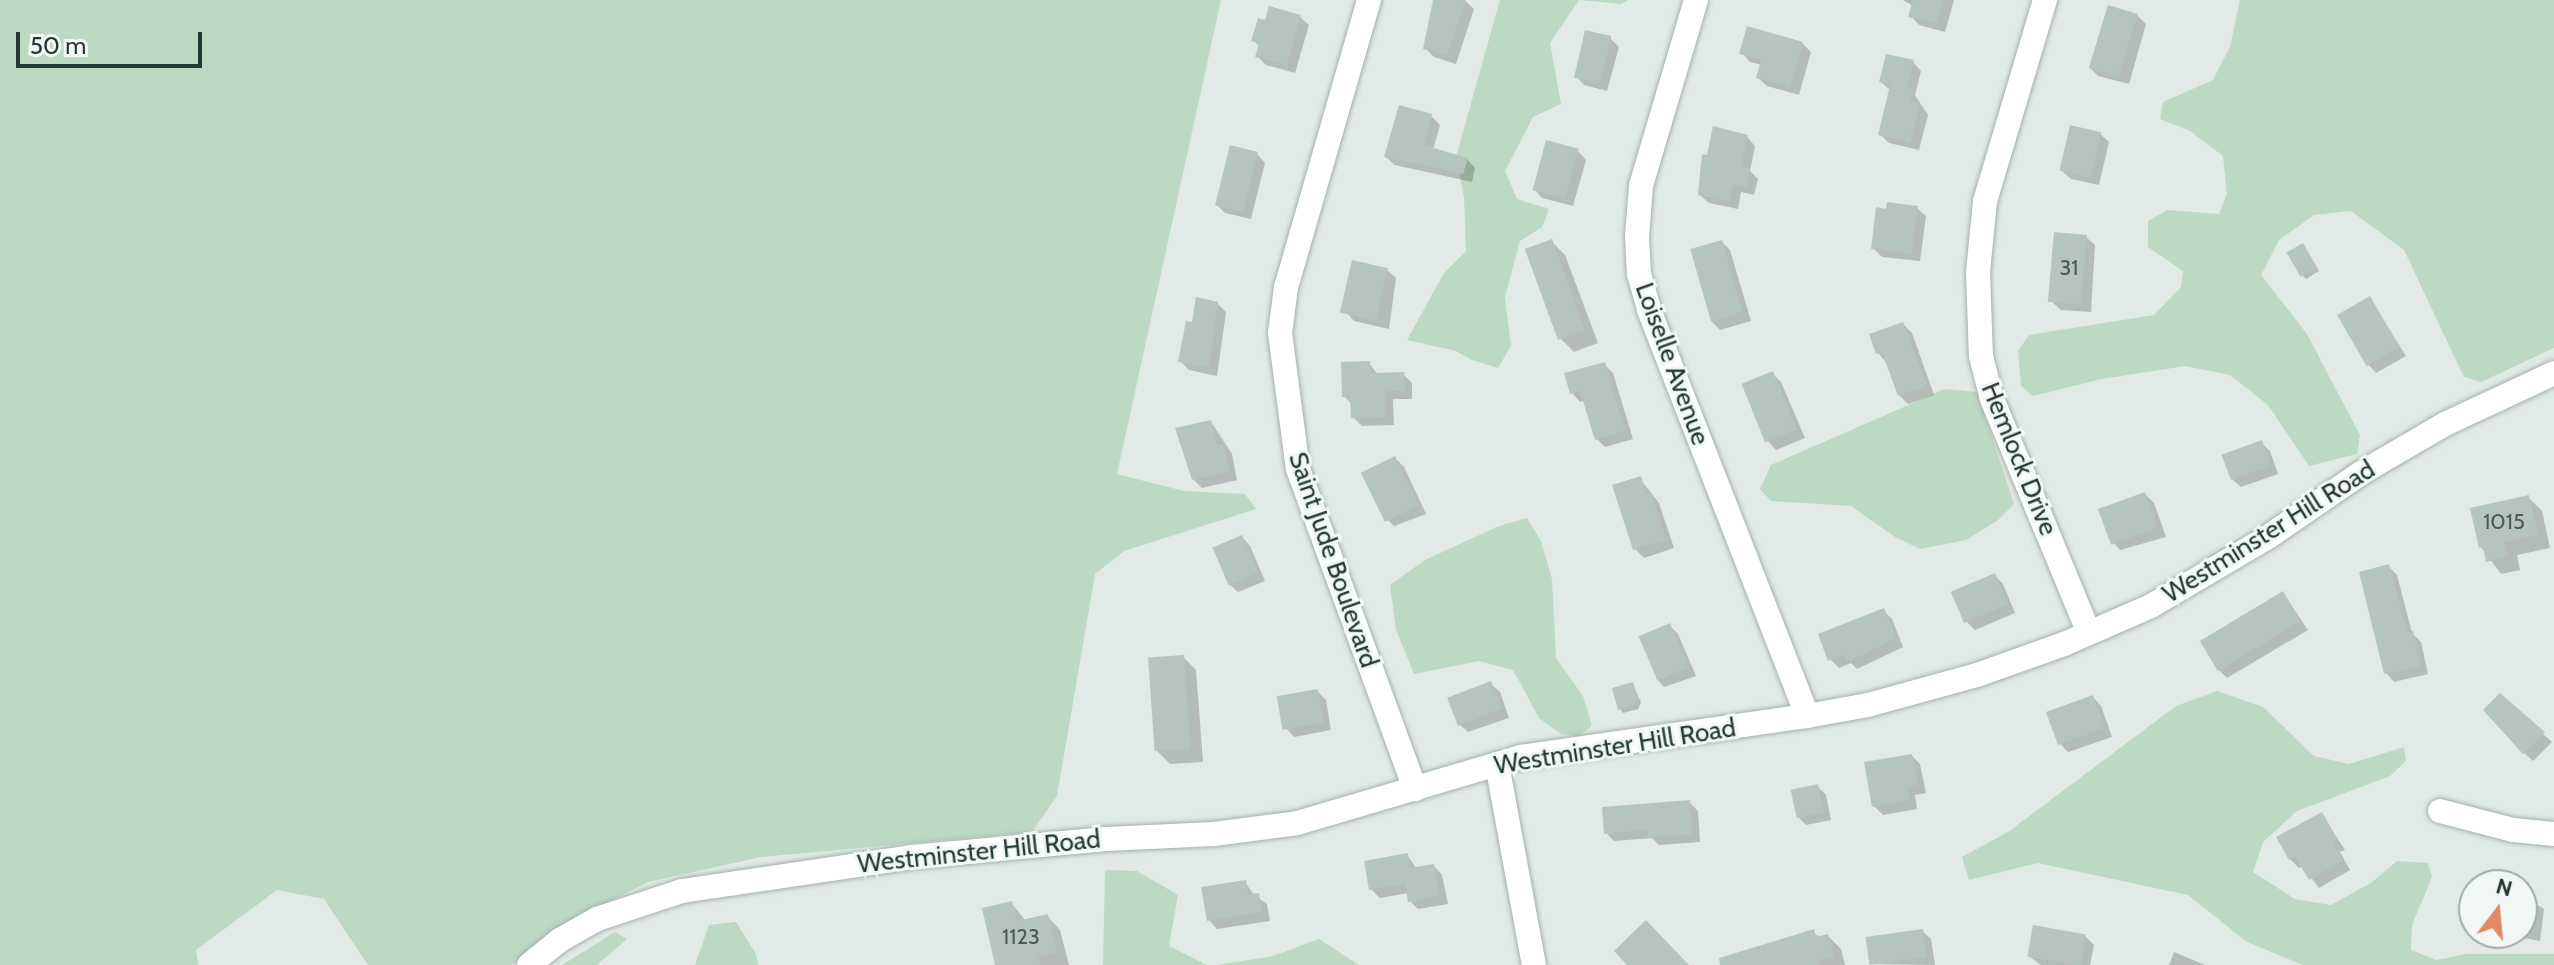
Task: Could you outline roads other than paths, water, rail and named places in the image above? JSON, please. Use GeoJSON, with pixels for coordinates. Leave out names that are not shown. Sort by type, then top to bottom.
{"type":"FeatureCollection","features":[{"type":"Feature","properties":{"kind":"street","name":"Saint Jude Boulevard"},"geometry":{"type":"LineString","coordinates":[[1369,0],[1286,287],[1280,333],[1298,469],[1415,789]]}},
{"type":"Feature","properties":{"kind":"street","name":"Loiselle Avenue"},"geometry":{"type":"LineString","coordinates":[[1696,0],[1641,186],[1637,224],[1639,274],[1649,310],[1807,716]]}},
{"type":"Feature","properties":{"kind":"street","name":"Hemlock Drive"},"geometry":{"type":"LineString","coordinates":[[2045,0],[1985,201],[1978,272],[1981,356],[1992,399],[2089,633]]}},
{"type":"Feature","properties":{"kind":"street","name":"Westminster Hill Road"},"geometry":{"type":"LineString","coordinates":[[529,965],[560,940],[597,919],[682,891],[912,857],[1095,839],[1214,834],[1297,823],[1521,757],[1807,716],[1868,705],[1977,675],[2151,606],[2268,537],[2361,473],[2447,423],[2554,373]]}},
{"type":"Feature","properties":{"kind":"street"},"geometry":{"type":"LineString","coordinates":[[1497,764],[1534,965]]}},
{"type":"Feature","properties":{"kind":"street"},"geometry":{"type":"LineString","coordinates":[[2440,811],[2513,830],[2554,834]]}}]}
